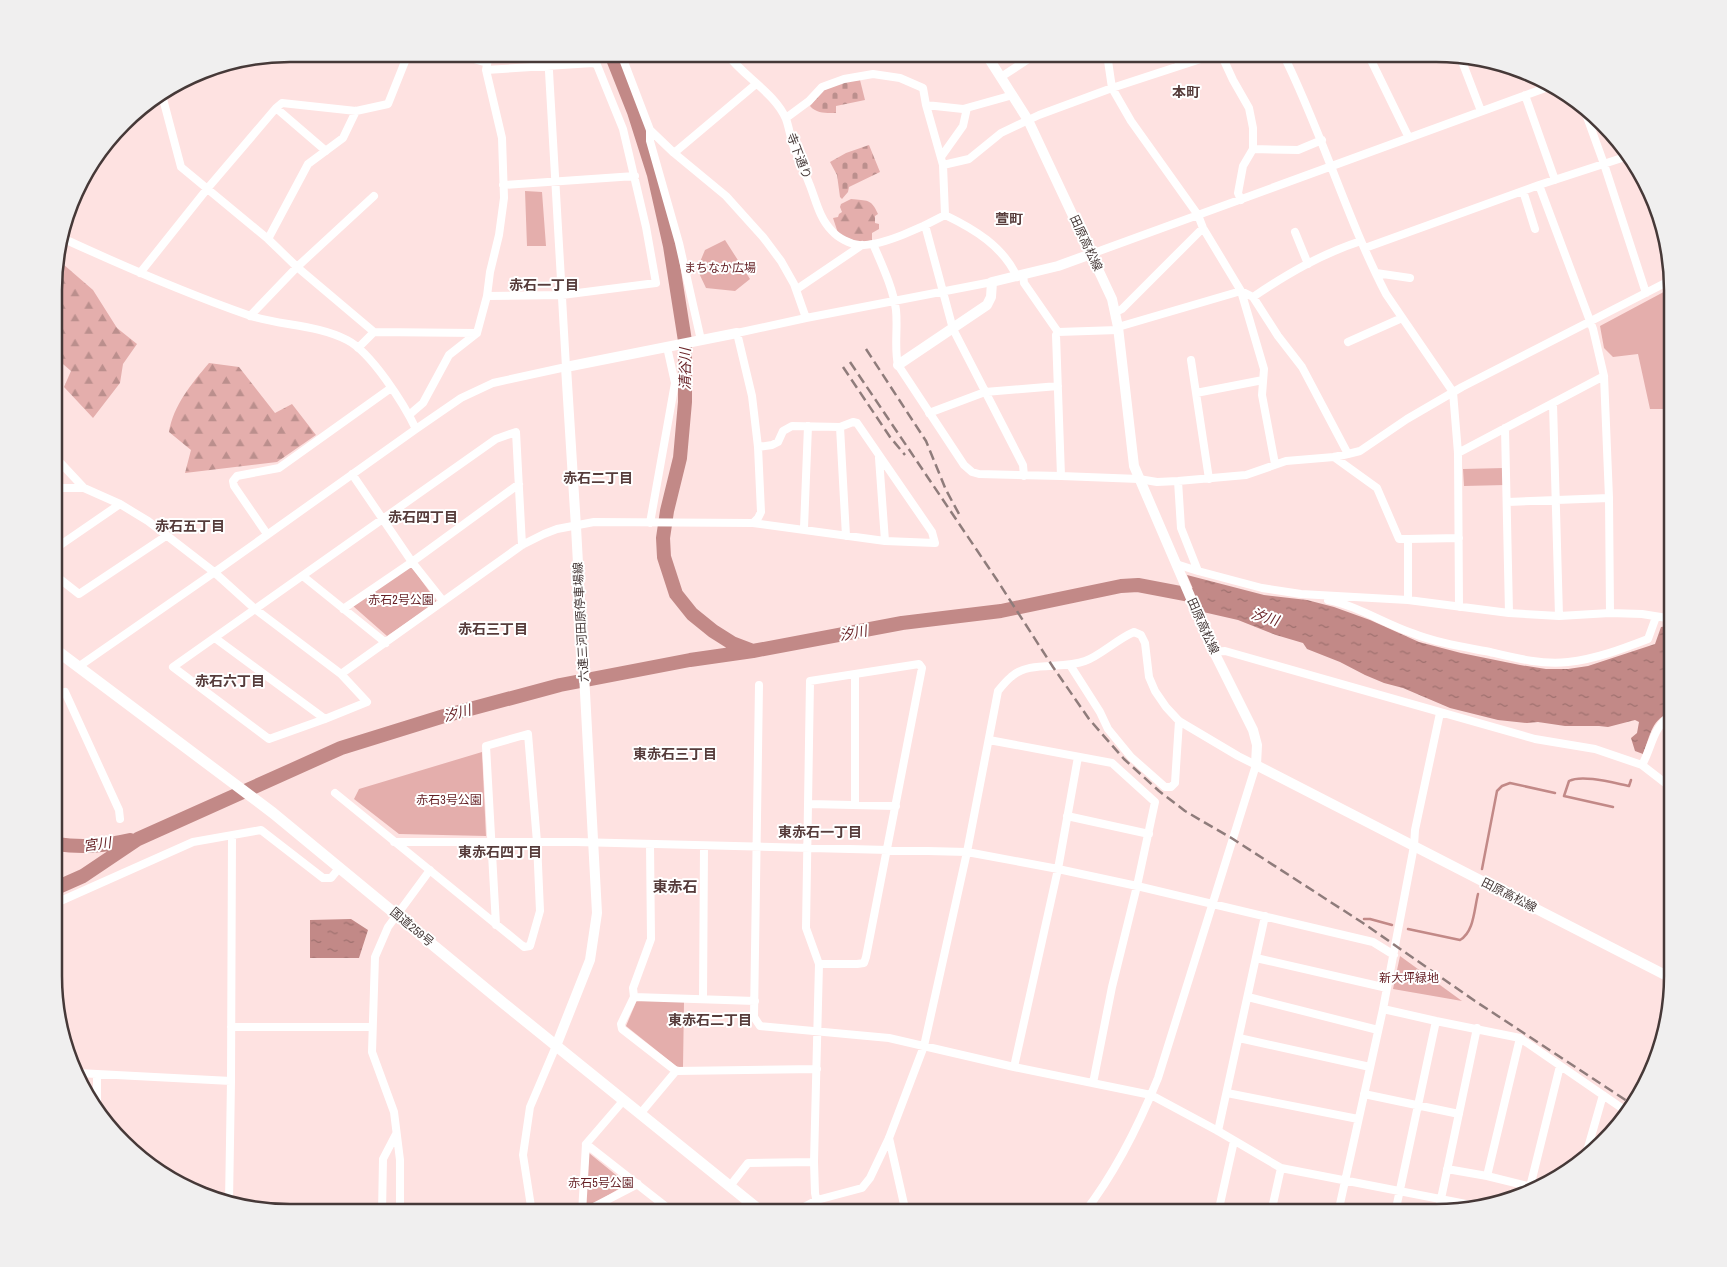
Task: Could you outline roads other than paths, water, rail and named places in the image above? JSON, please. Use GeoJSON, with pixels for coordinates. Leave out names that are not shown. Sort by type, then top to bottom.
{"type":"FeatureCollection","features":[{"type":"Feature","properties":{"kind":"highway","name":"国道259号"},"geometry":{"type":"LineString","coordinates":[[62,655],[268,809],[556,1046],[752,1204]]}},
{"type":"Feature","properties":{"kind":"main road","name":"田原高松線"},"geometry":{"type":"LineString","coordinates":[[992,63],[1028,120],[1112,299],[1116,312],[1134,466],[1138,479],[1214,652],[1253,730],[1257,745],[1256,765],[1664,974]]}},
{"type":"Feature","properties":{"kind":"main road"},"geometry":{"type":"LineString","coordinates":[[898,365],[987,305],[991,297],[992,282],[1058,266],[1091,254]]}},
{"type":"Feature","properties":{"kind":"main road"},"geometry":{"type":"LineString","coordinates":[[566,367],[737,333]]}},
{"type":"Feature","properties":{"kind":"main road","name":"六連三河田原停車場線"},"geometry":{"type":"LineString","coordinates":[[556,1046],[590,960],[597,913],[566,367]]}},
{"type":"Feature","properties":{"kind":"street"},"geometry":{"type":"LineString","coordinates":[[140,273],[207,189],[282,103],[356,111],[388,104],[404,63]]}},
{"type":"Feature","properties":{"kind":"street"},"geometry":{"type":"LineString","coordinates":[[478,63],[487,67],[549,67],[593,63],[597,65],[623,129],[646,227],[656,283],[562,295],[487,296]]}},
{"type":"Feature","properties":{"kind":"street"},"geometry":{"type":"LineString","coordinates":[[409,415],[424,403],[448,356],[477,332],[487,296],[504,198],[502,138],[488,63]]}},
{"type":"Feature","properties":{"kind":"street"},"geometry":{"type":"LineString","coordinates":[[78,667],[416,429],[477,389],[512,378],[566,367],[549,63]]}},
{"type":"Feature","properties":{"kind":"street"},"geometry":{"type":"LineString","coordinates":[[624,63],[650,130],[650,141],[679,243],[698,341]]}},
{"type":"Feature","properties":{"kind":"street","name":"寺下通り"},"geometry":{"type":"LineString","coordinates":[[734,63],[739,70],[770,96],[786,118],[792,143],[801,161],[822,217],[831,231],[839,238],[857,245],[873,244]]}},
{"type":"Feature","properties":{"kind":"street"},"geometry":{"type":"LineString","coordinates":[[1001,77],[1022,63]]}},
{"type":"Feature","properties":{"kind":"street"},"geometry":{"type":"LineString","coordinates":[[1108,63],[1112,88],[1131,121],[1198,215],[1203,228],[1241,292],[1264,369],[1262,395],[1275,464]]}},
{"type":"Feature","properties":{"kind":"street"},"geometry":{"type":"LineString","coordinates":[[942,161],[969,159],[1000,133],[1028,120],[1112,88],[1188,63]]}},
{"type":"Feature","properties":{"kind":"street"},"geometry":{"type":"LineString","coordinates":[[1225,63],[1249,108],[1253,128],[1253,149],[1243,166],[1238,193],[1241,200]]}},
{"type":"Feature","properties":{"kind":"street"},"geometry":{"type":"LineString","coordinates":[[1288,63],[1322,140],[1363,245],[1386,294],[1453,392],[1458,453],[1459,607]]}},
{"type":"Feature","properties":{"kind":"street"},"geometry":{"type":"LineString","coordinates":[[1372,63],[1408,138]]}},
{"type":"Feature","properties":{"kind":"street"},"geometry":{"type":"LineString","coordinates":[[1463,64],[1481,112]]}},
{"type":"Feature","properties":{"kind":"street"},"geometry":{"type":"LineString","coordinates":[[786,118],[809,101],[822,87],[844,79],[873,74],[900,78],[923,88],[942,161],[945,215]]}},
{"type":"Feature","properties":{"kind":"street"},"geometry":{"type":"LineString","coordinates":[[674,153],[756,84]]}},
{"type":"Feature","properties":{"kind":"street"},"geometry":{"type":"LineString","coordinates":[[1091,254],[1542,89]]}},
{"type":"Feature","properties":{"kind":"street"},"geometry":{"type":"LineString","coordinates":[[926,105],[967,108],[1013,95]]}},
{"type":"Feature","properties":{"kind":"street"},"geometry":{"type":"LineString","coordinates":[[1525,95],[1555,180]]}},
{"type":"Feature","properties":{"kind":"street"},"geometry":{"type":"LineString","coordinates":[[164,101],[181,167],[268,239],[297,267],[374,332],[477,332]]}},
{"type":"Feature","properties":{"kind":"street"},"geometry":{"type":"LineString","coordinates":[[276,108],[326,150]]}},
{"type":"Feature","properties":{"kind":"street"},"geometry":{"type":"LineString","coordinates":[[942,161],[963,126],[967,108]]}},
{"type":"Feature","properties":{"kind":"street"},"geometry":{"type":"LineString","coordinates":[[268,239],[308,164],[344,138],[356,111]]}},
{"type":"Feature","properties":{"kind":"street"},"geometry":{"type":"LineString","coordinates":[[1594,126],[1604,164],[1646,293]]}},
{"type":"Feature","properties":{"kind":"street"},"geometry":{"type":"LineString","coordinates":[[650,130],[674,153],[716,186],[738,208],[781,261],[797,289],[806,318]]}},
{"type":"Feature","properties":{"kind":"street"},"geometry":{"type":"LineString","coordinates":[[1253,149],[1298,150],[1322,140]]}},
{"type":"Feature","properties":{"kind":"street"},"geometry":{"type":"LineString","coordinates":[[1253,297],[1288,274],[1336,249],[1363,245],[1622,158]]}},
{"type":"Feature","properties":{"kind":"street"},"geometry":{"type":"LineString","coordinates":[[503,185],[635,176]]}},
{"type":"Feature","properties":{"kind":"street"},"geometry":{"type":"LineString","coordinates":[[1539,185],[1590,321],[1604,376],[1609,498],[1610,613]]}},
{"type":"Feature","properties":{"kind":"street"},"geometry":{"type":"LineString","coordinates":[[1523,191],[1535,229]]}},
{"type":"Feature","properties":{"kind":"street"},"geometry":{"type":"LineString","coordinates":[[250,316],[297,267],[374,196]]}},
{"type":"Feature","properties":{"kind":"street"},"geometry":{"type":"LineString","coordinates":[[945,215],[925,225],[873,244],[894,300],[898,365],[964,465],[972,472],[979,474],[1138,479],[1157,482],[1178,481],[1246,475],[1286,461],[1334,457],[1360,451],[1406,419],[1453,392],[1664,284]]}},
{"type":"Feature","properties":{"kind":"street"},"geometry":{"type":"LineString","coordinates":[[945,215],[966,225],[995,246],[1005,256],[1058,332]]}},
{"type":"Feature","properties":{"kind":"street"},"geometry":{"type":"LineString","coordinates":[[925,225],[952,329],[1024,464],[1024,476]]}},
{"type":"Feature","properties":{"kind":"street"},"geometry":{"type":"LineString","coordinates":[[1116,312],[1122,309],[1203,228]]}},
{"type":"Feature","properties":{"kind":"street"},"geometry":{"type":"LineString","coordinates":[[1295,232],[1308,264]]}},
{"type":"Feature","properties":{"kind":"street"},"geometry":{"type":"LineString","coordinates":[[68,241],[140,273],[250,316],[322,331],[347,340],[371,361],[409,415],[416,429]]}},
{"type":"Feature","properties":{"kind":"street"},"geometry":{"type":"LineString","coordinates":[[797,289],[862,245]]}},
{"type":"Feature","properties":{"kind":"street"},"geometry":{"type":"LineString","coordinates":[[1376,273],[1410,278]]}},
{"type":"Feature","properties":{"kind":"street"},"geometry":{"type":"LineString","coordinates":[[753,523],[761,512],[758,447],[752,396],[737,333],[942,290],[992,282]]}},
{"type":"Feature","properties":{"kind":"street"},"geometry":{"type":"LineString","coordinates":[[1058,332],[1118,328],[1241,292],[1253,297],[1278,336],[1302,367],[1348,454]]}},
{"type":"Feature","properties":{"kind":"street"},"geometry":{"type":"LineString","coordinates":[[1348,342],[1402,318]]}},
{"type":"Feature","properties":{"kind":"street"},"geometry":{"type":"LineString","coordinates":[[358,348],[374,332]]}},
{"type":"Feature","properties":{"kind":"street"},"geometry":{"type":"LineString","coordinates":[[1058,332],[1056,335],[1061,476]]}},
{"type":"Feature","properties":{"kind":"street"},"geometry":{"type":"LineString","coordinates":[[650,523],[675,383],[669,346]]}},
{"type":"Feature","properties":{"kind":"street"},"geometry":{"type":"LineString","coordinates":[[1191,360],[1209,479]]}},
{"type":"Feature","properties":{"kind":"street"},"geometry":{"type":"LineString","coordinates":[[1458,453],[1604,376]]}},
{"type":"Feature","properties":{"kind":"street"},"geometry":{"type":"LineString","coordinates":[[1196,393],[1263,380]]}},
{"type":"Feature","properties":{"kind":"street"},"geometry":{"type":"LineString","coordinates":[[929,413],[984,392],[1058,386]]}},
{"type":"Feature","properties":{"kind":"street"},"geometry":{"type":"LineString","coordinates":[[268,534],[234,486],[233,481],[237,476],[279,468],[391,388]]}},
{"type":"Feature","properties":{"kind":"street"},"geometry":{"type":"LineString","coordinates":[[1553,404],[1559,616]]}},
{"type":"Feature","properties":{"kind":"street"},"geometry":{"type":"LineString","coordinates":[[341,674],[522,545],[557,529],[576,527],[594,522],[753,523],[804,528],[846,536],[935,542],[932,532],[856,423],[853,422],[840,427],[792,426],[783,431],[778,442],[758,447]]}},
{"type":"Feature","properties":{"kind":"street"},"geometry":{"type":"LineString","coordinates":[[804,528],[808,426]]}},
{"type":"Feature","properties":{"kind":"street"},"geometry":{"type":"LineString","coordinates":[[840,427],[846,536]]}},
{"type":"Feature","properties":{"kind":"street"},"geometry":{"type":"LineString","coordinates":[[1506,428],[1509,614]]}},
{"type":"Feature","properties":{"kind":"street"},"geometry":{"type":"LineString","coordinates":[[62,464],[84,488],[120,504],[148,520],[214,572],[255,609],[341,674],[367,702],[269,739],[173,667],[255,609],[304,577],[383,518],[496,439],[516,432],[522,545]]}},
{"type":"Feature","properties":{"kind":"street"},"geometry":{"type":"LineString","coordinates":[[879,456],[885,540]]}},
{"type":"Feature","properties":{"kind":"street"},"geometry":{"type":"LineString","coordinates":[[1334,457],[1377,488],[1399,540],[1458,538]]}},
{"type":"Feature","properties":{"kind":"street"},"geometry":{"type":"LineString","coordinates":[[352,474],[412,562],[443,601]]}},
{"type":"Feature","properties":{"kind":"street"},"geometry":{"type":"LineString","coordinates":[[1178,481],[1181,528],[1198,571]]}},
{"type":"Feature","properties":{"kind":"street"},"geometry":{"type":"LineString","coordinates":[[343,609],[412,562],[518,484]]}},
{"type":"Feature","properties":{"kind":"street"},"geometry":{"type":"LineString","coordinates":[[62,488],[84,488]]}},
{"type":"Feature","properties":{"kind":"street"},"geometry":{"type":"LineString","coordinates":[[1508,502],[1609,498]]}},
{"type":"Feature","properties":{"kind":"street"},"geometry":{"type":"LineString","coordinates":[[62,544],[120,504]]}},
{"type":"Feature","properties":{"kind":"street"},"geometry":{"type":"LineString","coordinates":[[62,581],[79,594],[166,536]]}},
{"type":"Feature","properties":{"kind":"street"},"geometry":{"type":"LineString","coordinates":[[1408,539],[1408,600]]}},
{"type":"Feature","properties":{"kind":"street"},"geometry":{"type":"LineString","coordinates":[[1177,566],[1262,588],[1301,594],[1353,607],[1412,633],[1443,643],[1540,662],[1566,663],[1588,659],[1615,652],[1648,639],[1656,616]]}},
{"type":"Feature","properties":{"kind":"street"},"geometry":{"type":"LineString","coordinates":[[304,577],[386,643]]}},
{"type":"Feature","properties":{"kind":"street"},"geometry":{"type":"LineString","coordinates":[[1301,594],[1408,600],[1509,614],[1559,616],[1610,613],[1642,614],[1664,617]]}},
{"type":"Feature","properties":{"kind":"street"},"geometry":{"type":"LineString","coordinates":[[810,1204],[817,1200],[862,1188],[870,1178],[889,1138],[924,1046],[967,852],[998,691],[1012,675],[1032,667],[1053,667],[1086,661],[1125,635],[1134,632],[1141,635],[1145,642],[1149,677],[1155,691],[1166,707],[1179,721],[1256,765],[1151,1095],[1125,1148],[1091,1204]]}},
{"type":"Feature","properties":{"kind":"street"},"geometry":{"type":"LineString","coordinates":[[215,638],[325,719]]}},
{"type":"Feature","properties":{"kind":"street"},"geometry":{"type":"LineString","coordinates":[[1214,652],[1225,651],[1535,740],[1594,749],[1642,766],[1664,782]]}},
{"type":"Feature","properties":{"kind":"street"},"geometry":{"type":"LineString","coordinates":[[818,1204],[815,1193],[814,1162],[819,964],[806,928],[810,681],[919,664],[922,668],[866,957],[864,962],[857,964],[819,964]]}},
{"type":"Feature","properties":{"kind":"street"},"geometry":{"type":"LineString","coordinates":[[1070,664],[1100,712],[1108,729],[1131,757],[1165,787],[1171,787],[1174,783],[1179,721]]}},
{"type":"Feature","properties":{"kind":"street"},"geometry":{"type":"LineString","coordinates":[[855,674],[855,805]]}},
{"type":"Feature","properties":{"kind":"street"},"geometry":{"type":"LineString","coordinates":[[759,685],[754,1018],[760,1026],[889,1038],[1014,1067],[1151,1095],[1281,1168],[1462,1203]]}},
{"type":"Feature","properties":{"kind":"street"},"geometry":{"type":"LineString","coordinates":[[62,693],[65,692],[120,810],[120,819]]}},
{"type":"Feature","properties":{"kind":"street"},"geometry":{"type":"LineString","coordinates":[[1340,1204],[1383,1009],[1414,846],[1415,830],[1440,713]]}},
{"type":"Feature","properties":{"kind":"street"},"geometry":{"type":"LineString","coordinates":[[1642,766],[1657,729],[1664,720]]}},
{"type":"Feature","properties":{"kind":"street"},"geometry":{"type":"LineString","coordinates":[[335,793],[394,842],[430,870],[496,925],[524,947],[530,946],[540,911],[538,842],[528,734],[486,746],[496,925]]}},
{"type":"Feature","properties":{"kind":"street"},"geometry":{"type":"LineString","coordinates":[[989,740],[1112,764],[1156,802],[1112,987],[1093,1083]]}},
{"type":"Feature","properties":{"kind":"street"},"geometry":{"type":"LineString","coordinates":[[1014,1067],[1058,869],[1078,756]]}},
{"type":"Feature","properties":{"kind":"street"},"geometry":{"type":"LineString","coordinates":[[809,804],[896,806]]}},
{"type":"Feature","properties":{"kind":"street"},"geometry":{"type":"LineString","coordinates":[[1067,816],[1148,834]]}},
{"type":"Feature","properties":{"kind":"street"},"geometry":{"type":"LineString","coordinates":[[62,900],[193,842],[260,830],[323,878],[331,878],[340,867]]}},
{"type":"Feature","properties":{"kind":"street"},"geometry":{"type":"LineString","coordinates":[[229,1196],[232,836]]}},
{"type":"Feature","properties":{"kind":"street"},"geometry":{"type":"LineString","coordinates":[[394,842],[538,842],[967,852],[1058,869],[1212,903],[1373,942],[1394,955]]}},
{"type":"Feature","properties":{"kind":"street"},"geometry":{"type":"LineString","coordinates":[[650,844],[651,939],[633,988],[634,997],[621,1024],[622,1029],[676,1071],[817,1069]]}},
{"type":"Feature","properties":{"kind":"street"},"geometry":{"type":"LineString","coordinates":[[703,999],[704,846]]}},
{"type":"Feature","properties":{"kind":"street"},"geometry":{"type":"LineString","coordinates":[[400,1204],[400,1160],[394,1112],[372,1052],[374,957],[396,914],[430,870]]}},
{"type":"Feature","properties":{"kind":"street"},"geometry":{"type":"LineString","coordinates":[[1218,1132],[1265,916]]}},
{"type":"Feature","properties":{"kind":"street"},"geometry":{"type":"LineString","coordinates":[[1256,958],[1387,988]]}},
{"type":"Feature","properties":{"kind":"street"},"geometry":{"type":"LineString","coordinates":[[634,997],[755,1001]]}},
{"type":"Feature","properties":{"kind":"street"},"geometry":{"type":"LineString","coordinates":[[1248,997],[1378,1030]]}},
{"type":"Feature","properties":{"kind":"street"},"geometry":{"type":"LineString","coordinates":[[1383,1009],[1520,1038],[1622,1108]]}},
{"type":"Feature","properties":{"kind":"street"},"geometry":{"type":"LineString","coordinates":[[1397,1204],[1436,1021]]}},
{"type":"Feature","properties":{"kind":"street"},"geometry":{"type":"LineString","coordinates":[[231,1027],[372,1027]]}},
{"type":"Feature","properties":{"kind":"street"},"geometry":{"type":"LineString","coordinates":[[1439,1204],[1476,1028]]}},
{"type":"Feature","properties":{"kind":"street"},"geometry":{"type":"LineString","coordinates":[[1239,1038],[1370,1067]]}},
{"type":"Feature","properties":{"kind":"street"},"geometry":{"type":"LineString","coordinates":[[1486,1176],[1520,1038]]}},
{"type":"Feature","properties":{"kind":"street"},"geometry":{"type":"LineString","coordinates":[[531,1204],[523,1155],[530,1107],[556,1046]]}},
{"type":"Feature","properties":{"kind":"street"},"geometry":{"type":"LineString","coordinates":[[1531,1184],[1560,1066]]}},
{"type":"Feature","properties":{"kind":"street"},"geometry":{"type":"LineString","coordinates":[[640,1114],[676,1071]]}},
{"type":"Feature","properties":{"kind":"street"},"geometry":{"type":"LineString","coordinates":[[85,1074],[231,1081]]}},
{"type":"Feature","properties":{"kind":"street"},"geometry":{"type":"LineString","coordinates":[[97,1074],[97,1096]]}},
{"type":"Feature","properties":{"kind":"street"},"geometry":{"type":"LineString","coordinates":[[1226,1093],[1358,1119]]}},
{"type":"Feature","properties":{"kind":"street"},"geometry":{"type":"LineString","coordinates":[[1364,1094],[1459,1114]]}},
{"type":"Feature","properties":{"kind":"street"},"geometry":{"type":"LineString","coordinates":[[1588,1147],[1602,1095]]}},
{"type":"Feature","properties":{"kind":"street"},"geometry":{"type":"LineString","coordinates":[[583,1204],[586,1144],[624,1101]]}},
{"type":"Feature","properties":{"kind":"street"},"geometry":{"type":"LineString","coordinates":[[382,1204],[382,1159],[396,1134]]}},
{"type":"Feature","properties":{"kind":"street"},"geometry":{"type":"LineString","coordinates":[[889,1138],[904,1204]]}},
{"type":"Feature","properties":{"kind":"street"},"geometry":{"type":"LineString","coordinates":[[1220,1204],[1234,1141]]}},
{"type":"Feature","properties":{"kind":"street"},"geometry":{"type":"LineString","coordinates":[[586,1144],[663,1204]]}},
{"type":"Feature","properties":{"kind":"street"},"geometry":{"type":"LineString","coordinates":[[730,1186],[748,1163],[814,1162]]}},
{"type":"Feature","properties":{"kind":"street"},"geometry":{"type":"LineString","coordinates":[[1274,1204],[1281,1168]]}},
{"type":"Feature","properties":{"kind":"street"},"geometry":{"type":"LineString","coordinates":[[1447,1169],[1526,1186]]}},
{"type":"Feature","properties":{"kind":"street"},"geometry":{"type":"LineString","coordinates":[[599,1204],[638,1184]]}},
{"type":"Feature","properties":{"kind":"water"},"geometry":{"type":"Polygon","coordinates":[[[1187,575],[1264,595],[1307,600],[1334,607],[1370,620],[1419,642],[1461,653],[1546,669],[1568,669],[1588,666],[1655,644],[1661,627],[1664,626],[1664,715],[1653,728],[1643,754],[1635,751],[1631,738],[1637,733],[1639,722],[1635,720],[1608,727],[1565,726],[1538,722],[1527,723],[1498,720],[1450,708],[1403,688],[1365,675],[1340,662],[1307,649],[1303,643],[1238,620],[1203,612],[1187,575]]]}},
{"type":"Feature","properties":{"kind":"water"},"geometry":{"type":"Polygon","coordinates":[[[351,919],[368,930],[359,958],[310,958],[310,920],[351,919]]]}},
{"type":"Feature","properties":{"kind":"waterway","name":"清谷川"},"geometry":{"type":"LineString","coordinates":[[615,63],[634,112],[654,175],[670,246],[685,341],[685,402],[680,458],[667,511],[663,538],[664,557],[676,594],[692,614],[732,643],[753,651]]}},
{"type":"Feature","properties":{"kind":"waterway","name":"汐川"},"geometry":{"type":"LineString","coordinates":[[62,885],[83,876],[138,839],[341,748],[444,716],[560,685],[902,623],[1001,611],[1121,586],[1138,585],[1201,597]]}},
{"type":"Feature","properties":{"kind":"waterway"},"geometry":{"type":"LineString","coordinates":[[1613,807],[1564,796],[1569,781],[1582,778],[1629,786],[1631,780]]}},
{"type":"Feature","properties":{"kind":"waterway"},"geometry":{"type":"LineString","coordinates":[[1482,869],[1497,791],[1502,786],[1510,783],[1555,793]]}},
{"type":"Feature","properties":{"kind":"waterway","name":"宮川"},"geometry":{"type":"LineString","coordinates":[[62,845],[93,846],[130,840]]}},
{"type":"Feature","properties":{"kind":"waterway"},"geometry":{"type":"LineString","coordinates":[[1408,929],[1460,940],[1471,926],[1478,894]]}},
{"type":"Feature","properties":{"kind":"waterway"},"geometry":{"type":"LineString","coordinates":[[1364,919],[1392,925]]}},
{"type":"Feature","properties":{"kind":"railway"},"geometry":{"type":"LineString","coordinates":[[866,349],[926,441],[946,490],[959,514]]}},
{"type":"Feature","properties":{"kind":"railway"},"geometry":{"type":"LineString","coordinates":[[850,362],[997,580],[1053,667],[1089,719],[1124,759],[1159,791],[1185,811],[1233,839],[1363,923],[1475,1001],[1627,1101]]}},
{"type":"Feature","properties":{"kind":"railway"},"geometry":{"type":"LineString","coordinates":[[843,367],[890,437],[905,455]]}},
{"type":"Feature","properties":{"kind":"district","name":"本町"},"geometry":{"type":"Point","coordinates":[1186,92]}},
{"type":"Feature","properties":{"kind":"district","name":"萱町"},"geometry":{"type":"Point","coordinates":[1009,219]}},
{"type":"Feature","properties":{"kind":"district","name":"赤石一丁目"},"geometry":{"type":"Point","coordinates":[544,285]}},
{"type":"Feature","properties":{"kind":"district","name":"赤石二丁目"},"geometry":{"type":"Point","coordinates":[598,478]}},
{"type":"Feature","properties":{"kind":"district","name":"赤石四丁目"},"geometry":{"type":"Point","coordinates":[423,517]}},
{"type":"Feature","properties":{"kind":"district","name":"赤石五丁目"},"geometry":{"type":"Point","coordinates":[190,526]}},
{"type":"Feature","properties":{"kind":"district","name":"赤石三丁目"},"geometry":{"type":"Point","coordinates":[493,629]}},
{"type":"Feature","properties":{"kind":"district","name":"赤石六丁目"},"geometry":{"type":"Point","coordinates":[230,681]}},
{"type":"Feature","properties":{"kind":"district","name":"東赤石三丁目"},"geometry":{"type":"Point","coordinates":[675,754]}},
{"type":"Feature","properties":{"kind":"district","name":"東赤石一丁目"},"geometry":{"type":"Point","coordinates":[820,832]}},
{"type":"Feature","properties":{"kind":"district","name":"東赤石四丁目"},"geometry":{"type":"Point","coordinates":[500,852]}},
{"type":"Feature","properties":{"kind":"district","name":"東赤石"},"geometry":{"type":"Point","coordinates":[675,886]}},
{"type":"Feature","properties":{"kind":"district","name":"東赤石二丁目"},"geometry":{"type":"Point","coordinates":[710,1020]}},
{"type":"Feature","properties":{"kind":"park label","name":"まちなか広場"},"geometry":{"type":"Point","coordinates":[720,268]}},
{"type":"Feature","properties":{"kind":"park label","name":"赤石2号公園"},"geometry":{"type":"Point","coordinates":[401,600]}},
{"type":"Feature","properties":{"kind":"park label","name":"赤石3号公園"},"geometry":{"type":"Point","coordinates":[449,800]}},
{"type":"Feature","properties":{"kind":"park label","name":"新大坪緑地"},"geometry":{"type":"Point","coordinates":[1409,978]}},
{"type":"Feature","properties":{"kind":"park label","name":"赤石5号公園"},"geometry":{"type":"Point","coordinates":[601,1183]}}]}
